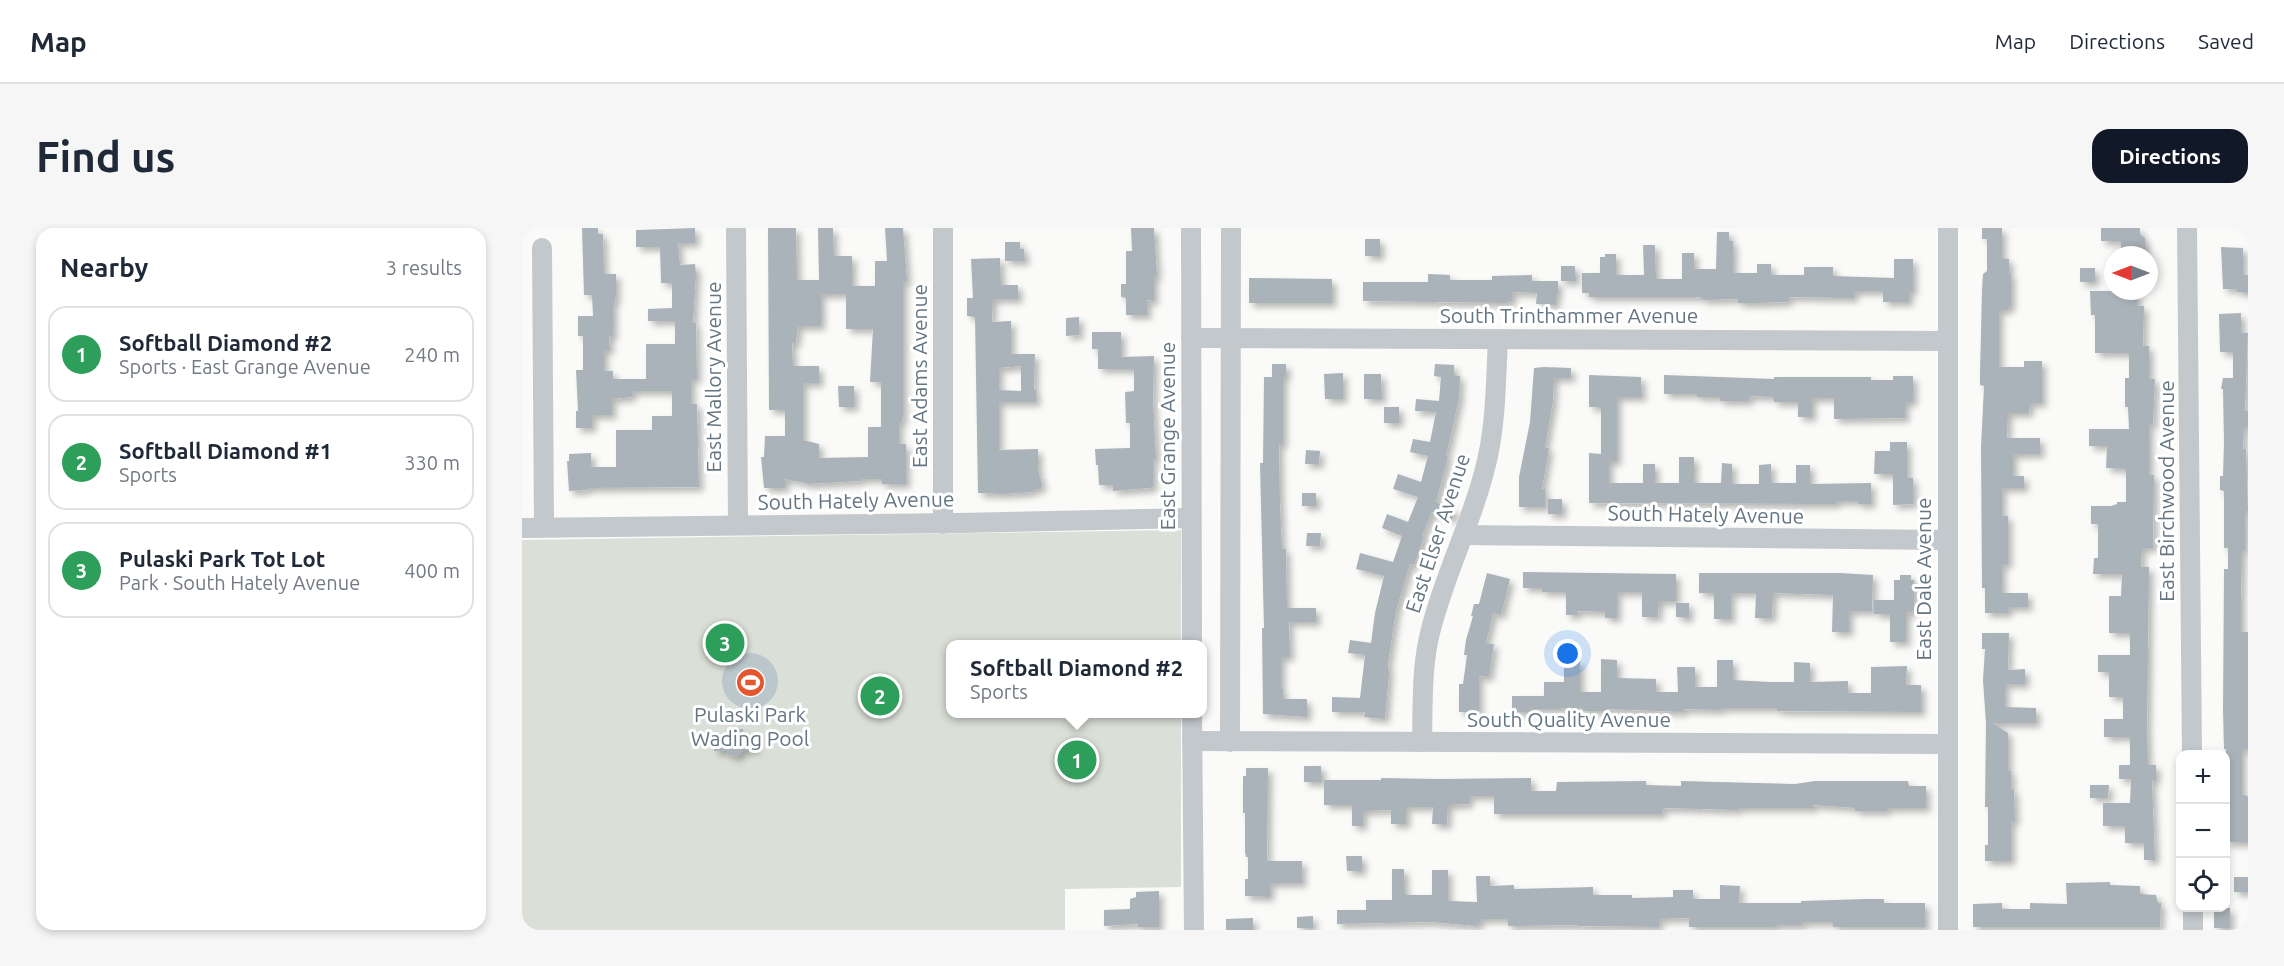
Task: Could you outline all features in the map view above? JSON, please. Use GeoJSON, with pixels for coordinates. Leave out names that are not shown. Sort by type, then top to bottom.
{"type":"FeatureCollection","features":[{"type":"Feature","properties":{"kind":"street","name":"East Mallory Avenue"},"geometry":{"type":"LineString","coordinates":[[736,228],[738,525]]}},
{"type":"Feature","properties":{"kind":"street","name":"East Adams Avenue"},"geometry":{"type":"LineString","coordinates":[[943,228],[943,524]]}},
{"type":"Feature","properties":{"kind":"street","name":"East Grange Avenue"},"geometry":{"type":"LineString","coordinates":[[1191,228],[1192,640]]}},
{"type":"Feature","properties":{"kind":"street"},"geometry":{"type":"LineString","coordinates":[[1230,742],[1231,228]]}},
{"type":"Feature","properties":{"kind":"street","name":"East Dale Avenue"},"geometry":{"type":"LineString","coordinates":[[1948,228],[1948,930]]}},
{"type":"Feature","properties":{"kind":"street","name":"East Birchwood Avenue"},"geometry":{"type":"LineString","coordinates":[[2187,228],[2192,750]]}},
{"type":"Feature","properties":{"kind":"street"},"geometry":{"type":"LineString","coordinates":[[542,248],[544,527]]}},
{"type":"Feature","properties":{"kind":"street","name":"South Trinthammer Avenue"},"geometry":{"type":"LineString","coordinates":[[1191,338],[1947,341]]}},
{"type":"Feature","properties":{"kind":"street","name":"East Elser Avenue"},"geometry":{"type":"LineString","coordinates":[[1422,742],[1423,694],[1430,632],[1437,606],[1464,535],[1488,455],[1495,404],[1498,339]]}},
{"type":"Feature","properties":{"kind":"street","name":"South Hately Avenue"},"geometry":{"type":"LineString","coordinates":[[522,528],[943,524],[1191,518]]}},
{"type":"Feature","properties":{"kind":"street","name":"South Hately Avenue"},"geometry":{"type":"LineString","coordinates":[[1464,535],[1947,540]]}},
{"type":"Feature","properties":{"kind":"street"},"geometry":{"type":"LineString","coordinates":[[1192,718],[1194,930]]}},
{"type":"Feature","properties":{"kind":"street","name":"South Quality Avenue"},"geometry":{"type":"LineString","coordinates":[[1192,741],[1947,744]]}},
{"type":"Feature","properties":{"kind":"street"},"geometry":{"type":"LineString","coordinates":[[2193,912],[2193,930]]}},
{"type":"Feature","properties":{"kind":"shaded area"},"geometry":{"type":"Polygon","coordinates":[[[1181,530],[1181,640],[946,640],[946,718],[1181,718],[1181,887],[1065,889],[1065,930],[522,930],[522,540],[1181,530]]]}},
{"type":"Feature","properties":{"kind":"shaded area","name":"Pulaski Park Wading Pool"},"geometry":{"type":"Polygon","coordinates":[[[750,653],[761,655],[770,661],[776,670],[778,681],[776,692],[770,701],[761,707],[750,709],[739,707],[730,701],[724,692],[722,681],[724,670],[730,661],[739,655],[750,653]]]}},
{"type":"Feature","properties":{"kind":"building"},"geometry":{"type":"Polygon","coordinates":[[[582,228],[598,228],[598,234],[603,234],[604,274],[616,274],[613,336],[609,336],[610,350],[604,350],[604,371],[613,371],[613,379],[646,379],[646,344],[675,344],[675,321],[648,321],[648,309],[672,308],[672,283],[661,283],[660,247],[636,247],[636,230],[695,228],[695,243],[678,243],[680,265],[695,264],[696,274],[693,323],[696,323],[697,379],[691,379],[691,404],[697,404],[699,487],[587,488],[587,490],[569,491],[567,461],[569,461],[569,454],[591,453],[591,467],[616,467],[616,430],[652,430],[652,416],[672,416],[672,391],[632,391],[632,397],[612,399],[612,415],[592,415],[592,428],[576,428],[576,411],[578,411],[576,370],[583,370],[583,336],[578,336],[578,316],[593,316],[592,295],[584,295],[582,228]]]}},
{"type":"Feature","properties":{"kind":"building"},"geometry":{"type":"Polygon","coordinates":[[[768,228],[796,228],[797,280],[819,280],[818,228],[833,228],[834,256],[852,256],[852,286],[875,286],[875,261],[887,261],[885,228],[903,228],[907,281],[903,281],[903,412],[902,422],[899,422],[899,444],[906,444],[906,484],[882,484],[882,479],[860,479],[860,481],[809,484],[785,479],[785,488],[764,488],[761,457],[764,457],[765,436],[785,436],[785,410],[769,410],[768,228]],[[821,294],[821,326],[798,326],[796,343],[792,343],[793,366],[819,366],[819,383],[803,383],[803,440],[819,444],[819,458],[868,457],[868,427],[881,427],[881,382],[870,382],[873,329],[846,329],[846,294],[821,294]]]}},
{"type":"Feature","properties":{"kind":"building"},"geometry":{"type":"Polygon","coordinates":[[[1131,228],[1154,228],[1157,276],[1154,276],[1154,301],[1147,300],[1147,315],[1126,315],[1126,298],[1121,297],[1121,284],[1126,284],[1126,251],[1132,251],[1131,228]]]}},
{"type":"Feature","properties":{"kind":"building"},"geometry":{"type":"Polygon","coordinates":[[[1982,228],[2002,228],[2002,258],[2009,259],[2009,274],[2011,274],[2011,306],[2008,306],[2008,310],[1999,310],[1999,367],[2024,367],[2024,361],[2042,361],[2042,403],[2030,403],[2029,413],[2008,413],[2007,438],[2040,438],[2040,454],[2013,454],[2013,476],[2024,476],[2024,488],[2002,488],[2002,516],[2008,516],[2008,564],[2002,564],[2002,593],[2028,593],[2028,607],[2008,607],[2008,613],[1985,613],[1985,588],[1982,588],[1981,447],[1984,386],[1980,385],[1980,374],[1982,290],[1983,274],[1987,271],[1987,239],[1982,239],[1982,228]]]}},
{"type":"Feature","properties":{"kind":"building"},"geometry":{"type":"Polygon","coordinates":[[[2101,228],[2140,228],[2140,234],[2145,238],[2145,246],[2121,246],[2121,241],[2101,241],[2101,228]]]}},
{"type":"Feature","properties":{"kind":"building"},"geometry":{"type":"Polygon","coordinates":[[[1717,232],[1729,232],[1729,241],[1733,241],[1733,273],[1757,273],[1757,264],[1771,264],[1771,275],[1804,275],[1804,267],[1833,267],[1833,276],[1894,278],[1894,259],[1913,259],[1913,291],[1909,291],[1909,302],[1883,302],[1883,291],[1854,291],[1854,298],[1788,297],[1788,302],[1759,303],[1738,303],[1738,299],[1703,300],[1703,298],[1696,297],[1589,297],[1589,293],[1582,293],[1582,273],[1600,273],[1600,257],[1605,257],[1605,254],[1616,254],[1616,275],[1644,275],[1643,245],[1655,245],[1656,279],[1682,279],[1682,253],[1694,253],[1694,269],[1716,269],[1717,232]]]}},
{"type":"Feature","properties":{"kind":"building"},"geometry":{"type":"Polygon","coordinates":[[[1365,239],[1380,239],[1380,256],[1365,256],[1365,239]]]}},
{"type":"Feature","properties":{"kind":"building"},"geometry":{"type":"Polygon","coordinates":[[[1005,242],[1020,242],[1020,249],[1024,249],[1025,261],[1005,261],[1005,242]]]}},
{"type":"Feature","properties":{"kind":"building"},"geometry":{"type":"Polygon","coordinates":[[[2221,247],[2243,248],[2243,275],[2248,275],[2248,293],[2237,292],[2237,289],[2223,289],[2221,247]]]}},
{"type":"Feature","properties":{"kind":"building"},"geometry":{"type":"Polygon","coordinates":[[[1000,258],[1001,285],[1018,285],[1018,299],[993,299],[992,322],[1011,321],[1011,354],[1035,354],[1036,402],[999,402],[999,450],[1038,449],[1038,469],[1042,484],[1041,489],[1033,489],[1033,492],[978,493],[975,317],[967,316],[967,298],[973,298],[971,259],[1000,258]],[[1021,366],[999,368],[999,390],[1021,391],[1021,366]]]}},
{"type":"Feature","properties":{"kind":"building"},"geometry":{"type":"Polygon","coordinates":[[[1561,266],[1575,266],[1576,281],[1561,281],[1561,266]]]}},
{"type":"Feature","properties":{"kind":"building"},"geometry":{"type":"Polygon","coordinates":[[[2080,268],[2095,268],[2095,282],[2080,282],[2080,268]]]}},
{"type":"Feature","properties":{"kind":"building"},"geometry":{"type":"Polygon","coordinates":[[[1428,274],[1450,275],[1450,280],[1492,280],[1492,276],[1532,275],[1532,281],[1558,281],[1556,305],[1536,304],[1537,293],[1512,292],[1512,301],[1507,301],[1507,303],[1363,301],[1363,282],[1428,282],[1428,274]]]}},
{"type":"Feature","properties":{"kind":"building"},"geometry":{"type":"Polygon","coordinates":[[[1249,278],[1332,279],[1332,303],[1249,303],[1249,278]]]}},
{"type":"Feature","properties":{"kind":"building"},"geometry":{"type":"Polygon","coordinates":[[[2090,291],[2104,291],[2104,300],[2137,300],[2137,306],[2144,306],[2143,346],[2149,346],[2149,379],[2155,379],[2153,424],[2149,424],[2149,475],[2154,475],[2153,548],[2142,548],[2141,567],[2149,567],[2147,729],[2148,765],[2156,765],[2156,780],[2152,780],[2155,860],[2144,860],[2144,843],[2125,843],[2125,826],[2103,826],[2103,803],[2130,803],[2131,779],[2119,779],[2119,765],[2130,765],[2130,737],[2104,737],[2104,719],[2123,719],[2123,697],[2109,697],[2109,672],[2098,672],[2098,655],[2130,655],[2130,633],[2109,633],[2109,596],[2121,596],[2122,574],[2093,574],[2094,558],[2098,558],[2098,524],[2091,524],[2091,506],[2111,506],[2117,502],[2126,502],[2126,469],[2106,468],[2107,446],[2089,446],[2089,429],[2129,429],[2128,407],[2125,407],[2125,378],[2129,378],[2129,353],[2095,353],[2095,315],[2091,315],[2090,291]]]}},
{"type":"Feature","properties":{"kind":"building"},"geometry":{"type":"Polygon","coordinates":[[[2241,313],[2241,333],[2248,333],[2245,411],[2248,411],[2248,427],[2244,427],[2243,449],[2246,449],[2248,511],[2245,511],[2245,550],[2242,550],[2241,632],[2248,632],[2248,749],[2242,749],[2242,794],[2248,796],[2248,843],[2230,842],[2230,750],[2224,749],[2224,569],[2228,569],[2228,548],[2224,548],[2224,491],[2220,490],[2220,476],[2223,476],[2224,442],[2223,389],[2221,389],[2223,378],[2233,378],[2233,352],[2220,352],[2219,314],[2241,313]]]}},
{"type":"Feature","properties":{"kind":"building"},"geometry":{"type":"Polygon","coordinates":[[[1079,317],[1079,335],[1066,336],[1066,318],[1079,317]]]}},
{"type":"Feature","properties":{"kind":"building"},"geometry":{"type":"Polygon","coordinates":[[[1092,332],[1121,332],[1121,357],[1154,356],[1153,401],[1156,458],[1153,458],[1153,487],[1113,491],[1113,485],[1099,485],[1095,449],[1130,448],[1130,423],[1126,423],[1125,392],[1134,391],[1134,369],[1098,369],[1098,349],[1092,349],[1092,332]]]}},
{"type":"Feature","properties":{"kind":"building"},"geometry":{"type":"Polygon","coordinates":[[[1272,364],[1286,364],[1286,377],[1283,377],[1283,444],[1279,444],[1282,549],[1286,549],[1287,608],[1316,608],[1316,622],[1289,622],[1290,657],[1281,657],[1281,689],[1283,689],[1283,699],[1307,699],[1307,717],[1263,714],[1262,628],[1264,628],[1260,463],[1263,463],[1264,377],[1272,377],[1272,364]]]}},
{"type":"Feature","properties":{"kind":"building"},"geometry":{"type":"Polygon","coordinates":[[[1435,364],[1454,365],[1454,375],[1460,376],[1459,399],[1446,456],[1448,457],[1436,502],[1456,511],[1452,519],[1432,512],[1414,565],[1410,564],[1396,611],[1388,663],[1385,719],[1364,717],[1365,712],[1332,712],[1332,697],[1360,698],[1365,655],[1348,653],[1350,640],[1371,643],[1384,576],[1356,569],[1360,553],[1393,562],[1402,536],[1382,528],[1387,514],[1408,522],[1418,497],[1393,489],[1398,474],[1421,482],[1428,456],[1410,452],[1413,439],[1430,442],[1436,412],[1415,411],[1416,399],[1439,401],[1441,377],[1434,376],[1435,364]]]}},
{"type":"Feature","properties":{"kind":"building"},"geometry":{"type":"Polygon","coordinates":[[[1534,368],[1571,368],[1571,378],[1554,378],[1553,401],[1545,447],[1549,448],[1542,489],[1545,489],[1545,507],[1519,507],[1519,477],[1530,422],[1534,368]]]}},
{"type":"Feature","properties":{"kind":"building"},"geometry":{"type":"Polygon","coordinates":[[[1343,373],[1343,399],[1325,399],[1324,374],[1343,373]]]}},
{"type":"Feature","properties":{"kind":"building"},"geometry":{"type":"Polygon","coordinates":[[[1364,374],[1381,374],[1382,399],[1364,399],[1364,374]]]}},
{"type":"Feature","properties":{"kind":"building"},"geometry":{"type":"Polygon","coordinates":[[[1589,375],[1641,377],[1642,397],[1617,397],[1617,461],[1609,461],[1609,483],[1643,483],[1643,464],[1655,464],[1655,483],[1679,483],[1679,457],[1694,457],[1694,483],[1721,483],[1722,463],[1732,464],[1732,484],[1759,484],[1759,465],[1771,464],[1771,483],[1796,483],[1796,465],[1810,465],[1810,484],[1871,483],[1871,504],[1858,504],[1858,501],[1836,501],[1836,504],[1589,503],[1589,453],[1601,454],[1601,407],[1589,407],[1589,375]]]}},
{"type":"Feature","properties":{"kind":"building"},"geometry":{"type":"Polygon","coordinates":[[[1664,375],[1774,379],[1774,377],[1871,377],[1871,380],[1893,380],[1893,376],[1913,376],[1913,402],[1905,402],[1905,418],[1834,419],[1834,398],[1812,398],[1812,417],[1798,417],[1798,402],[1774,402],[1774,397],[1749,396],[1749,401],[1720,401],[1720,397],[1697,397],[1697,394],[1664,394],[1664,375]]]}},
{"type":"Feature","properties":{"kind":"building"},"geometry":{"type":"Polygon","coordinates":[[[838,386],[854,386],[854,407],[839,407],[838,386]]]}},
{"type":"Feature","properties":{"kind":"building"},"geometry":{"type":"Polygon","coordinates":[[[1384,407],[1399,407],[1399,423],[1384,423],[1384,407]]]}},
{"type":"Feature","properties":{"kind":"building"},"geometry":{"type":"Polygon","coordinates":[[[1890,442],[1907,442],[1907,478],[1913,478],[1913,504],[1893,505],[1893,474],[1874,474],[1875,451],[1890,451],[1890,442]]]}},
{"type":"Feature","properties":{"kind":"building"},"geometry":{"type":"Polygon","coordinates":[[[1306,450],[1320,451],[1319,464],[1305,464],[1306,450]]]}},
{"type":"Feature","properties":{"kind":"building"},"geometry":{"type":"Polygon","coordinates":[[[1302,493],[1316,493],[1316,506],[1302,506],[1302,493]]]}},
{"type":"Feature","properties":{"kind":"building"},"geometry":{"type":"Polygon","coordinates":[[[1548,499],[1562,499],[1562,514],[1548,514],[1548,499]]]}},
{"type":"Feature","properties":{"kind":"building"},"geometry":{"type":"Polygon","coordinates":[[[1307,533],[1321,533],[1320,546],[1306,546],[1307,533]]]}},
{"type":"Feature","properties":{"kind":"building"},"geometry":{"type":"Polygon","coordinates":[[[1523,572],[1676,574],[1676,601],[1659,601],[1658,617],[1642,617],[1642,592],[1617,592],[1617,618],[1605,618],[1605,612],[1577,611],[1577,615],[1566,615],[1566,592],[1542,592],[1542,588],[1523,588],[1523,572]]]}},
{"type":"Feature","properties":{"kind":"building"},"geometry":{"type":"Polygon","coordinates":[[[1487,573],[1510,579],[1501,615],[1493,613],[1486,643],[1494,644],[1489,677],[1479,676],[1479,712],[1459,712],[1459,684],[1463,684],[1467,655],[1464,655],[1466,640],[1474,604],[1479,604],[1487,573]]]}},
{"type":"Feature","properties":{"kind":"building"},"geometry":{"type":"Polygon","coordinates":[[[1699,573],[1873,575],[1872,611],[1849,611],[1849,632],[1832,632],[1833,595],[1773,593],[1772,618],[1755,618],[1756,593],[1731,593],[1731,619],[1714,619],[1714,593],[1699,593],[1699,573]]]}},
{"type":"Feature","properties":{"kind":"building"},"geometry":{"type":"Polygon","coordinates":[[[1900,575],[1911,575],[1911,580],[1914,580],[1914,611],[1906,613],[1906,642],[1890,642],[1890,614],[1874,614],[1874,600],[1894,600],[1894,580],[1900,580],[1900,575]]]}},
{"type":"Feature","properties":{"kind":"building"},"geometry":{"type":"Polygon","coordinates":[[[1676,603],[1689,603],[1689,618],[1676,617],[1676,603]]]}},
{"type":"Feature","properties":{"kind":"building"},"geometry":{"type":"Polygon","coordinates":[[[1982,633],[2009,633],[2008,670],[2025,669],[2025,684],[2005,684],[2005,707],[2036,708],[2036,723],[1993,723],[2008,733],[2008,771],[2011,771],[2011,790],[2014,790],[2015,821],[2011,821],[2011,861],[1985,861],[1985,845],[1988,845],[1988,807],[1985,807],[1986,723],[1983,680],[1985,649],[1982,649],[1982,633]]]}},
{"type":"Feature","properties":{"kind":"building"},"geometry":{"type":"Polygon","coordinates":[[[1601,659],[1617,660],[1617,678],[1656,679],[1656,692],[1678,692],[1677,667],[1695,667],[1695,687],[1717,687],[1717,660],[1733,660],[1733,680],[1770,682],[1794,682],[1794,662],[1810,663],[1810,682],[1848,681],[1848,693],[1871,693],[1871,667],[1907,666],[1906,685],[1921,685],[1921,712],[1777,711],[1777,708],[1683,709],[1683,712],[1606,709],[1606,711],[1583,711],[1583,708],[1560,708],[1512,712],[1512,696],[1544,696],[1544,682],[1564,682],[1564,661],[1580,661],[1580,692],[1601,692],[1601,659]]]}},
{"type":"Feature","properties":{"kind":"building"},"geometry":{"type":"Polygon","coordinates":[[[726,729],[743,729],[743,735],[755,735],[755,750],[743,750],[737,757],[726,754],[726,751],[714,751],[714,735],[726,735],[726,729]]]}},
{"type":"Feature","properties":{"kind":"building"},"geometry":{"type":"Polygon","coordinates":[[[1304,766],[1321,766],[1322,782],[1304,782],[1304,766]]]}},
{"type":"Feature","properties":{"kind":"building"},"geometry":{"type":"Polygon","coordinates":[[[1246,768],[1268,768],[1267,861],[1302,861],[1302,883],[1270,883],[1270,897],[1245,896],[1248,857],[1245,852],[1243,776],[1246,776],[1246,768]]]}},
{"type":"Feature","properties":{"kind":"building"},"geometry":{"type":"Polygon","coordinates":[[[1381,778],[1531,778],[1531,791],[1556,791],[1557,782],[1646,781],[1646,785],[1681,786],[1681,781],[1795,784],[1815,781],[1908,781],[1909,786],[1926,786],[1926,808],[1855,811],[1855,808],[1813,805],[1813,808],[1738,808],[1738,810],[1663,808],[1662,814],[1494,814],[1494,796],[1469,796],[1469,804],[1448,805],[1447,825],[1432,824],[1433,807],[1406,807],[1406,824],[1391,824],[1391,810],[1363,811],[1363,826],[1352,826],[1352,805],[1324,805],[1324,780],[1381,780],[1381,778]]]}},
{"type":"Feature","properties":{"kind":"building"},"geometry":{"type":"Polygon","coordinates":[[[2090,785],[2109,785],[2108,798],[2090,798],[2090,785]]]}},
{"type":"Feature","properties":{"kind":"building"},"geometry":{"type":"Polygon","coordinates":[[[1346,856],[1362,856],[1362,871],[1347,871],[1346,856]]]}},
{"type":"Feature","properties":{"kind":"building"},"geometry":{"type":"Polygon","coordinates":[[[1392,869],[1404,869],[1405,895],[1432,895],[1432,870],[1448,870],[1448,901],[1477,902],[1476,876],[1490,876],[1490,886],[1514,885],[1514,889],[1593,887],[1593,895],[1632,895],[1632,898],[1673,897],[1673,890],[1693,890],[1693,899],[1720,899],[1720,885],[1740,886],[1739,903],[1884,899],[1884,903],[1925,903],[1925,927],[1833,927],[1833,922],[1802,922],[1802,925],[1775,925],[1775,927],[1689,927],[1689,918],[1659,919],[1659,927],[1508,926],[1507,919],[1480,919],[1477,926],[1431,922],[1337,924],[1337,910],[1366,910],[1366,900],[1392,900],[1392,869]]]}},
{"type":"Feature","properties":{"kind":"building"},"geometry":{"type":"Polygon","coordinates":[[[2234,877],[2248,877],[2248,892],[2234,892],[2234,877]]]}},
{"type":"Feature","properties":{"kind":"building"},"geometry":{"type":"Polygon","coordinates":[[[2110,882],[2110,885],[2140,886],[2140,894],[2156,895],[2158,903],[2161,903],[2160,927],[1973,927],[1973,904],[2002,903],[2002,909],[2030,909],[2030,903],[2067,904],[2066,883],[2110,882]]]}},
{"type":"Feature","properties":{"kind":"building"},"geometry":{"type":"Polygon","coordinates":[[[1159,891],[1159,927],[1138,927],[1138,924],[1104,926],[1104,910],[1130,909],[1130,899],[1136,897],[1136,892],[1159,891]]]}},
{"type":"Feature","properties":{"kind":"building"},"geometry":{"type":"Polygon","coordinates":[[[2214,912],[2230,912],[2230,928],[2214,928],[2214,912]]]}},
{"type":"Feature","properties":{"kind":"building"},"geometry":{"type":"Polygon","coordinates":[[[1313,916],[1313,928],[1297,928],[1297,917],[1313,916]]]}},
{"type":"Feature","properties":{"kind":"building"},"geometry":{"type":"Polygon","coordinates":[[[1253,918],[1253,930],[1226,930],[1226,919],[1253,918]]]}},
{"type":"Feature","properties":{"kind":"place","name":"Pulaski Park Tot Lot"},"geometry":{"type":"Point","coordinates":[725,643]}},
{"type":"Feature","properties":{"kind":"place","name":"Pulaski Park Wading Pool"},"geometry":{"type":"Point","coordinates":[750,683]}},
{"type":"Feature","properties":{"kind":"place","name":"Softball Diamond #1"},"geometry":{"type":"Point","coordinates":[880,696]}},
{"type":"Feature","properties":{"kind":"place","name":"Softball Diamond #2"},"geometry":{"type":"Point","coordinates":[1077,760]}}]}
